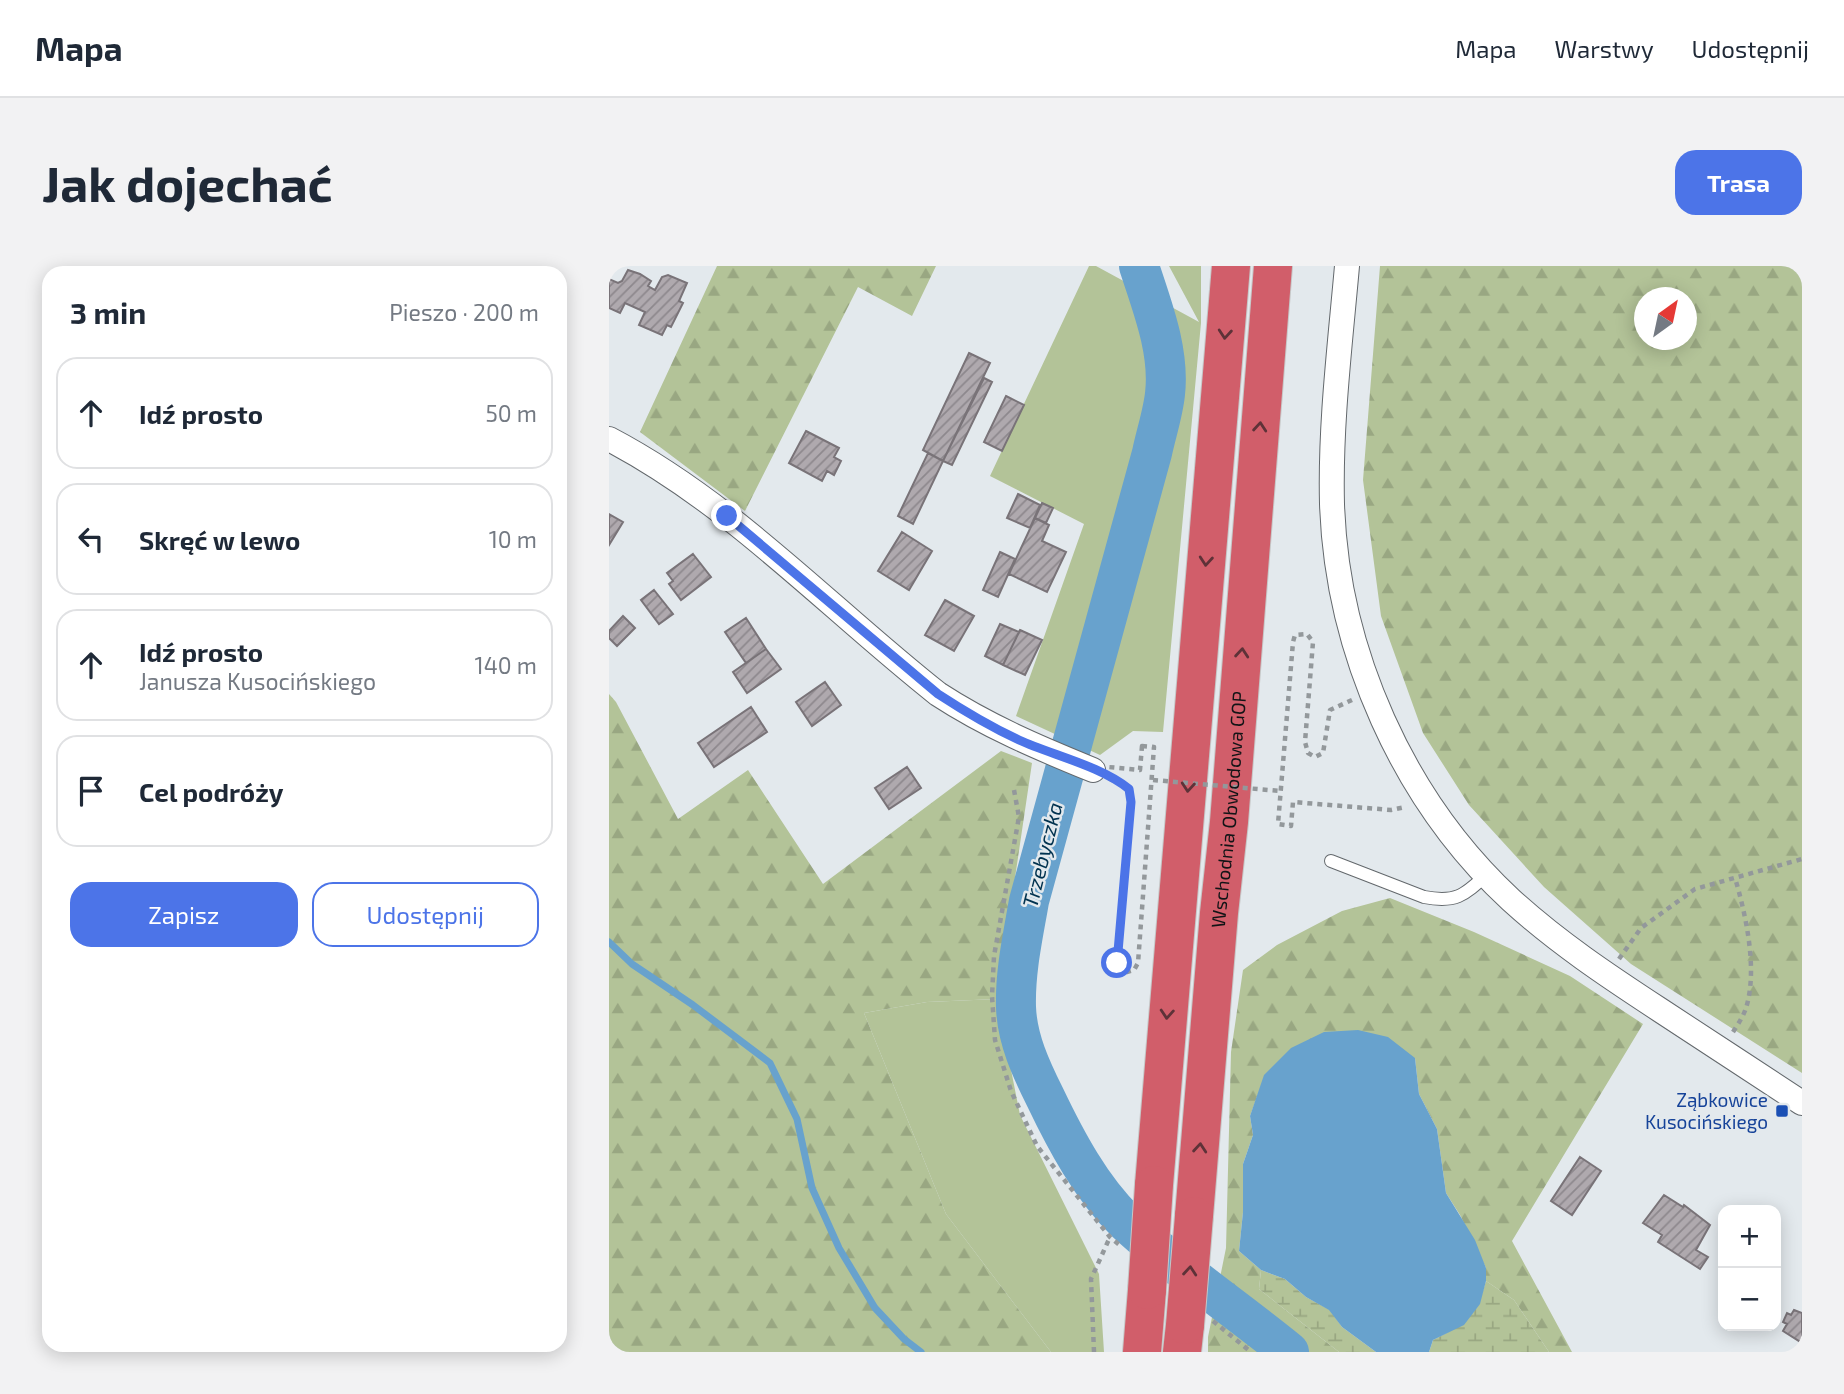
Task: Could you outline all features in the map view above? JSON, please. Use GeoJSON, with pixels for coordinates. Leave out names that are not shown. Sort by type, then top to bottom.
{"type":"FeatureCollection","features":[{"type":"Feature","properties":{"kind":"highway"},"geometry":{"type":"LineString","coordinates":[[1142,1352],[1175,906],[1186,806],[1231,266]]}},
{"type":"Feature","properties":{"kind":"highway","name":"Wschodnia Obwodowa GOP"},"geometry":{"type":"LineString","coordinates":[[1193,1332],[1194,1216],[1273,266]]}},
{"type":"Feature","properties":{"kind":"street"},"geometry":{"type":"LineString","coordinates":[[1347,266],[1334,421],[1334,530],[1345,603],[1364,673],[1398,751],[1445,826],[1486,875],[1545,929],[1613,968],[1802,1103]]}},
{"type":"Feature","properties":{"kind":"street"},"geometry":{"type":"LineString","coordinates":[[609,439],[659,468],[727,516],[938,694],[1018,740],[1093,769]]}},
{"type":"Feature","properties":{"kind":"lane"},"geometry":{"type":"LineString","coordinates":[[1331,860],[1438,900],[1459,897],[1486,875]]}},
{"type":"Feature","properties":{"kind":"path"},"geometry":{"type":"LineString","coordinates":[[1358,698],[1330,710],[1326,747],[1322,755],[1315,757],[1308,753],[1305,742],[1313,642],[1310,635],[1297,634],[1293,640],[1278,824],[1291,825],[1293,802],[1391,810],[1412,803]]}},
{"type":"Feature","properties":{"kind":"path"},"geometry":{"type":"LineString","coordinates":[[1093,769],[1129,789],[1131,799],[1117,961],[1120,970],[1127,972],[1134,970],[1138,963],[1154,747],[1142,746],[1140,769],[1118,768]]}},
{"type":"Feature","properties":{"kind":"path"},"geometry":{"type":"LineString","coordinates":[[1153,780],[1280,791]]}},
{"type":"Feature","properties":{"kind":"path"},"geometry":{"type":"LineString","coordinates":[[1014,790],[1019,817],[994,956],[992,996],[995,1041],[1011,1091],[1037,1146],[1110,1237],[1130,1254]]}},
{"type":"Feature","properties":{"kind":"path"},"geometry":{"type":"LineString","coordinates":[[1613,968],[1641,928],[1695,889],[1802,859]]}},
{"type":"Feature","properties":{"kind":"path"},"geometry":{"type":"LineString","coordinates":[[1731,1035],[1743,1016],[1749,990],[1748,940],[1735,878]]}},
{"type":"Feature","properties":{"kind":"path"},"geometry":{"type":"LineString","coordinates":[[1094,1352],[1091,1279],[1110,1237]]}},
{"type":"Feature","properties":{"kind":"path"},"geometry":{"type":"LineString","coordinates":[[1193,1332],[1251,1352]]}},
{"type":"Feature","properties":{"kind":"green space"},"geometry":{"type":"Polygon","coordinates":[[[717,266],[936,266],[912,316],[858,287],[745,511],[640,432],[717,266]]]}},
{"type":"Feature","properties":{"kind":"green space"},"geometry":{"type":"Polygon","coordinates":[[[1089,266],[1096,266],[1199,322],[1169,266],[1201,266],[1201,323],[1163,732],[1133,731],[1100,755],[1016,716],[1084,524],[990,476],[1089,266]]]}},
{"type":"Feature","properties":{"kind":"green space"},"geometry":{"type":"Polygon","coordinates":[[[1380,266],[1802,266],[1802,1073],[1631,964],[1544,887],[1469,805],[1423,733],[1381,616],[1363,480],[1380,266]]]}},
{"type":"Feature","properties":{"kind":"green space"},"geometry":{"type":"Polygon","coordinates":[[[609,694],[616,702],[678,819],[748,770],[823,884],[1001,751],[1032,763],[997,999],[927,1002],[864,1013],[946,1214],[1051,1352],[609,1352],[609,694]]]}},
{"type":"Feature","properties":{"kind":"green space"},"geometry":{"type":"Polygon","coordinates":[[[1390,898],[1474,932],[1570,976],[1643,1024],[1512,1241],[1572,1352],[1549,1352],[1514,1300],[1486,1281],[1486,1268],[1446,1193],[1437,1129],[1419,1094],[1415,1058],[1265,1075],[1250,1116],[1253,1135],[1243,1164],[1243,1212],[1239,1251],[1261,1270],[1259,1289],[1339,1352],[1208,1352],[1208,1337],[1226,1248],[1231,1052],[1243,970],[1277,945],[1342,911],[1390,898]]]}},
{"type":"Feature","properties":{"kind":"green space"},"geometry":{"type":"Polygon","coordinates":[[[997,999],[1020,1115],[1099,1274],[1104,1352],[1051,1352],[946,1214],[864,1013],[927,1002],[997,999]]]}},
{"type":"Feature","properties":{"kind":"green space"},"geometry":{"type":"Polygon","coordinates":[[[1261,1270],[1285,1279],[1306,1297],[1330,1310],[1342,1327],[1376,1352],[1339,1352],[1259,1289],[1261,1270]]]}},
{"type":"Feature","properties":{"kind":"green space"},"geometry":{"type":"Polygon","coordinates":[[[1486,1281],[1514,1300],[1549,1352],[1429,1352],[1433,1340],[1454,1329],[1473,1312],[1486,1281]]]}},
{"type":"Feature","properties":{"kind":"water"},"geometry":{"type":"Polygon","coordinates":[[[1358,1030],[1388,1037],[1415,1058],[1419,1094],[1437,1129],[1446,1193],[1475,1240],[1486,1268],[1486,1281],[1480,1304],[1464,1325],[1433,1340],[1429,1352],[1376,1352],[1342,1327],[1329,1310],[1306,1297],[1285,1279],[1261,1270],[1239,1251],[1243,1212],[1243,1164],[1253,1135],[1250,1116],[1264,1075],[1291,1048],[1324,1032],[1358,1030]]]}},
{"type":"Feature","properties":{"kind":"building"},"geometry":{"type":"Polygon","coordinates":[[[628,270],[651,281],[648,286],[655,290],[662,277],[668,275],[687,283],[679,301],[683,303],[671,327],[667,325],[662,335],[639,325],[645,312],[625,303],[620,313],[609,308],[609,279],[618,283],[628,270]]]}},
{"type":"Feature","properties":{"kind":"building"},"geometry":{"type":"Polygon","coordinates":[[[969,353],[990,363],[943,461],[923,450],[969,353]]]}},
{"type":"Feature","properties":{"kind":"building"},"geometry":{"type":"Polygon","coordinates":[[[984,378],[992,382],[952,465],[943,461],[984,378]]]}},
{"type":"Feature","properties":{"kind":"building"},"geometry":{"type":"Polygon","coordinates":[[[1006,396],[1024,405],[1002,451],[984,442],[1006,396]]]}},
{"type":"Feature","properties":{"kind":"building"},"geometry":{"type":"Polygon","coordinates":[[[806,431],[839,448],[834,457],[841,461],[834,475],[827,471],[822,481],[789,463],[806,431]]]}},
{"type":"Feature","properties":{"kind":"building"},"geometry":{"type":"Polygon","coordinates":[[[928,453],[943,461],[913,524],[898,516],[928,453]]]}},
{"type":"Feature","properties":{"kind":"building"},"geometry":{"type":"Polygon","coordinates":[[[1018,494],[1040,505],[1030,528],[1007,518],[1018,494]]]}},
{"type":"Feature","properties":{"kind":"building"},"geometry":{"type":"Polygon","coordinates":[[[1042,503],[1053,508],[1046,523],[1035,518],[1042,503]]]}},
{"type":"Feature","properties":{"kind":"building"},"geometry":{"type":"Polygon","coordinates":[[[609,514],[623,522],[609,545],[609,514]]]}},
{"type":"Feature","properties":{"kind":"building"},"geometry":{"type":"Polygon","coordinates":[[[1035,518],[1049,525],[1042,541],[1066,552],[1047,592],[1009,574],[1035,518]]]}},
{"type":"Feature","properties":{"kind":"building"},"geometry":{"type":"Polygon","coordinates":[[[902,532],[932,551],[909,590],[878,571],[902,532]]]}},
{"type":"Feature","properties":{"kind":"building"},"geometry":{"type":"Polygon","coordinates":[[[1000,552],[1015,559],[998,597],[983,590],[1000,552]]]}},
{"type":"Feature","properties":{"kind":"building"},"geometry":{"type":"Polygon","coordinates":[[[693,554],[711,577],[681,600],[669,584],[673,581],[667,573],[693,554]]]}},
{"type":"Feature","properties":{"kind":"building"},"geometry":{"type":"Polygon","coordinates":[[[654,590],[673,614],[659,624],[641,600],[654,590]]]}},
{"type":"Feature","properties":{"kind":"building"},"geometry":{"type":"Polygon","coordinates":[[[945,600],[974,616],[954,651],[925,635],[945,600]]]}},
{"type":"Feature","properties":{"kind":"building"},"geometry":{"type":"Polygon","coordinates":[[[623,616],[635,628],[617,646],[609,638],[609,631],[623,616]]]}},
{"type":"Feature","properties":{"kind":"building"},"geometry":{"type":"Polygon","coordinates":[[[746,618],[766,649],[746,663],[725,632],[746,618]]]}},
{"type":"Feature","properties":{"kind":"building"},"geometry":{"type":"Polygon","coordinates":[[[1000,624],[1019,632],[1003,665],[985,656],[1000,624]]]}},
{"type":"Feature","properties":{"kind":"building"},"geometry":{"type":"Polygon","coordinates":[[[1020,630],[1042,640],[1025,675],[1003,665],[1020,630]]]}},
{"type":"Feature","properties":{"kind":"building"},"geometry":{"type":"Polygon","coordinates":[[[766,649],[781,669],[747,693],[733,672],[766,649]]]}},
{"type":"Feature","properties":{"kind":"building"},"geometry":{"type":"Polygon","coordinates":[[[825,682],[841,705],[812,726],[796,702],[825,682]]]}},
{"type":"Feature","properties":{"kind":"building"},"geometry":{"type":"Polygon","coordinates":[[[751,707],[767,732],[714,767],[698,743],[751,707]]]}},
{"type":"Feature","properties":{"kind":"building"},"geometry":{"type":"Polygon","coordinates":[[[907,767],[921,788],[889,809],[875,788],[907,767]]]}},
{"type":"Feature","properties":{"kind":"building"},"geometry":{"type":"Polygon","coordinates":[[[1580,1157],[1601,1171],[1572,1215],[1551,1201],[1580,1157]]]}},
{"type":"Feature","properties":{"kind":"building"},"geometry":{"type":"Polygon","coordinates":[[[1664,1195],[1683,1207],[1684,1205],[1710,1225],[1696,1250],[1708,1257],[1700,1269],[1658,1242],[1662,1235],[1643,1223],[1664,1195]]]}},
{"type":"Feature","properties":{"kind":"building"},"geometry":{"type":"Polygon","coordinates":[[[1794,1310],[1802,1313],[1802,1343],[1783,1331],[1787,1324],[1783,1322],[1787,1313],[1791,1315],[1794,1310]]]}},
{"type":"Feature","properties":{"kind":"waterway","name":"Trzebyczka"},"geometry":{"type":"LineString","coordinates":[[1139,266],[1165,361],[1164,401],[1029,901],[1018,967],[1017,1019],[1026,1053],[1040,1086],[1071,1147],[1113,1209],[1145,1239],[1289,1352]]}},
{"type":"Feature","properties":{"kind":"waterway"},"geometry":{"type":"LineString","coordinates":[[609,942],[632,964],[693,1005],[770,1063],[797,1119],[812,1188],[839,1248],[875,1308],[904,1339],[921,1352]]}},
{"type":"Feature","properties":{"kind":"place","name":"Ząbkowice Kusocińskiego"},"geometry":{"type":"Point","coordinates":[1782,1111]}},
{"type":"Feature","properties":{"kind":"route"},"geometry":{"type":"LineString","coordinates":[[727,516],[938,694],[1018,740],[1093,769],[1129,789],[1131,802],[1117,963]]}}]}
